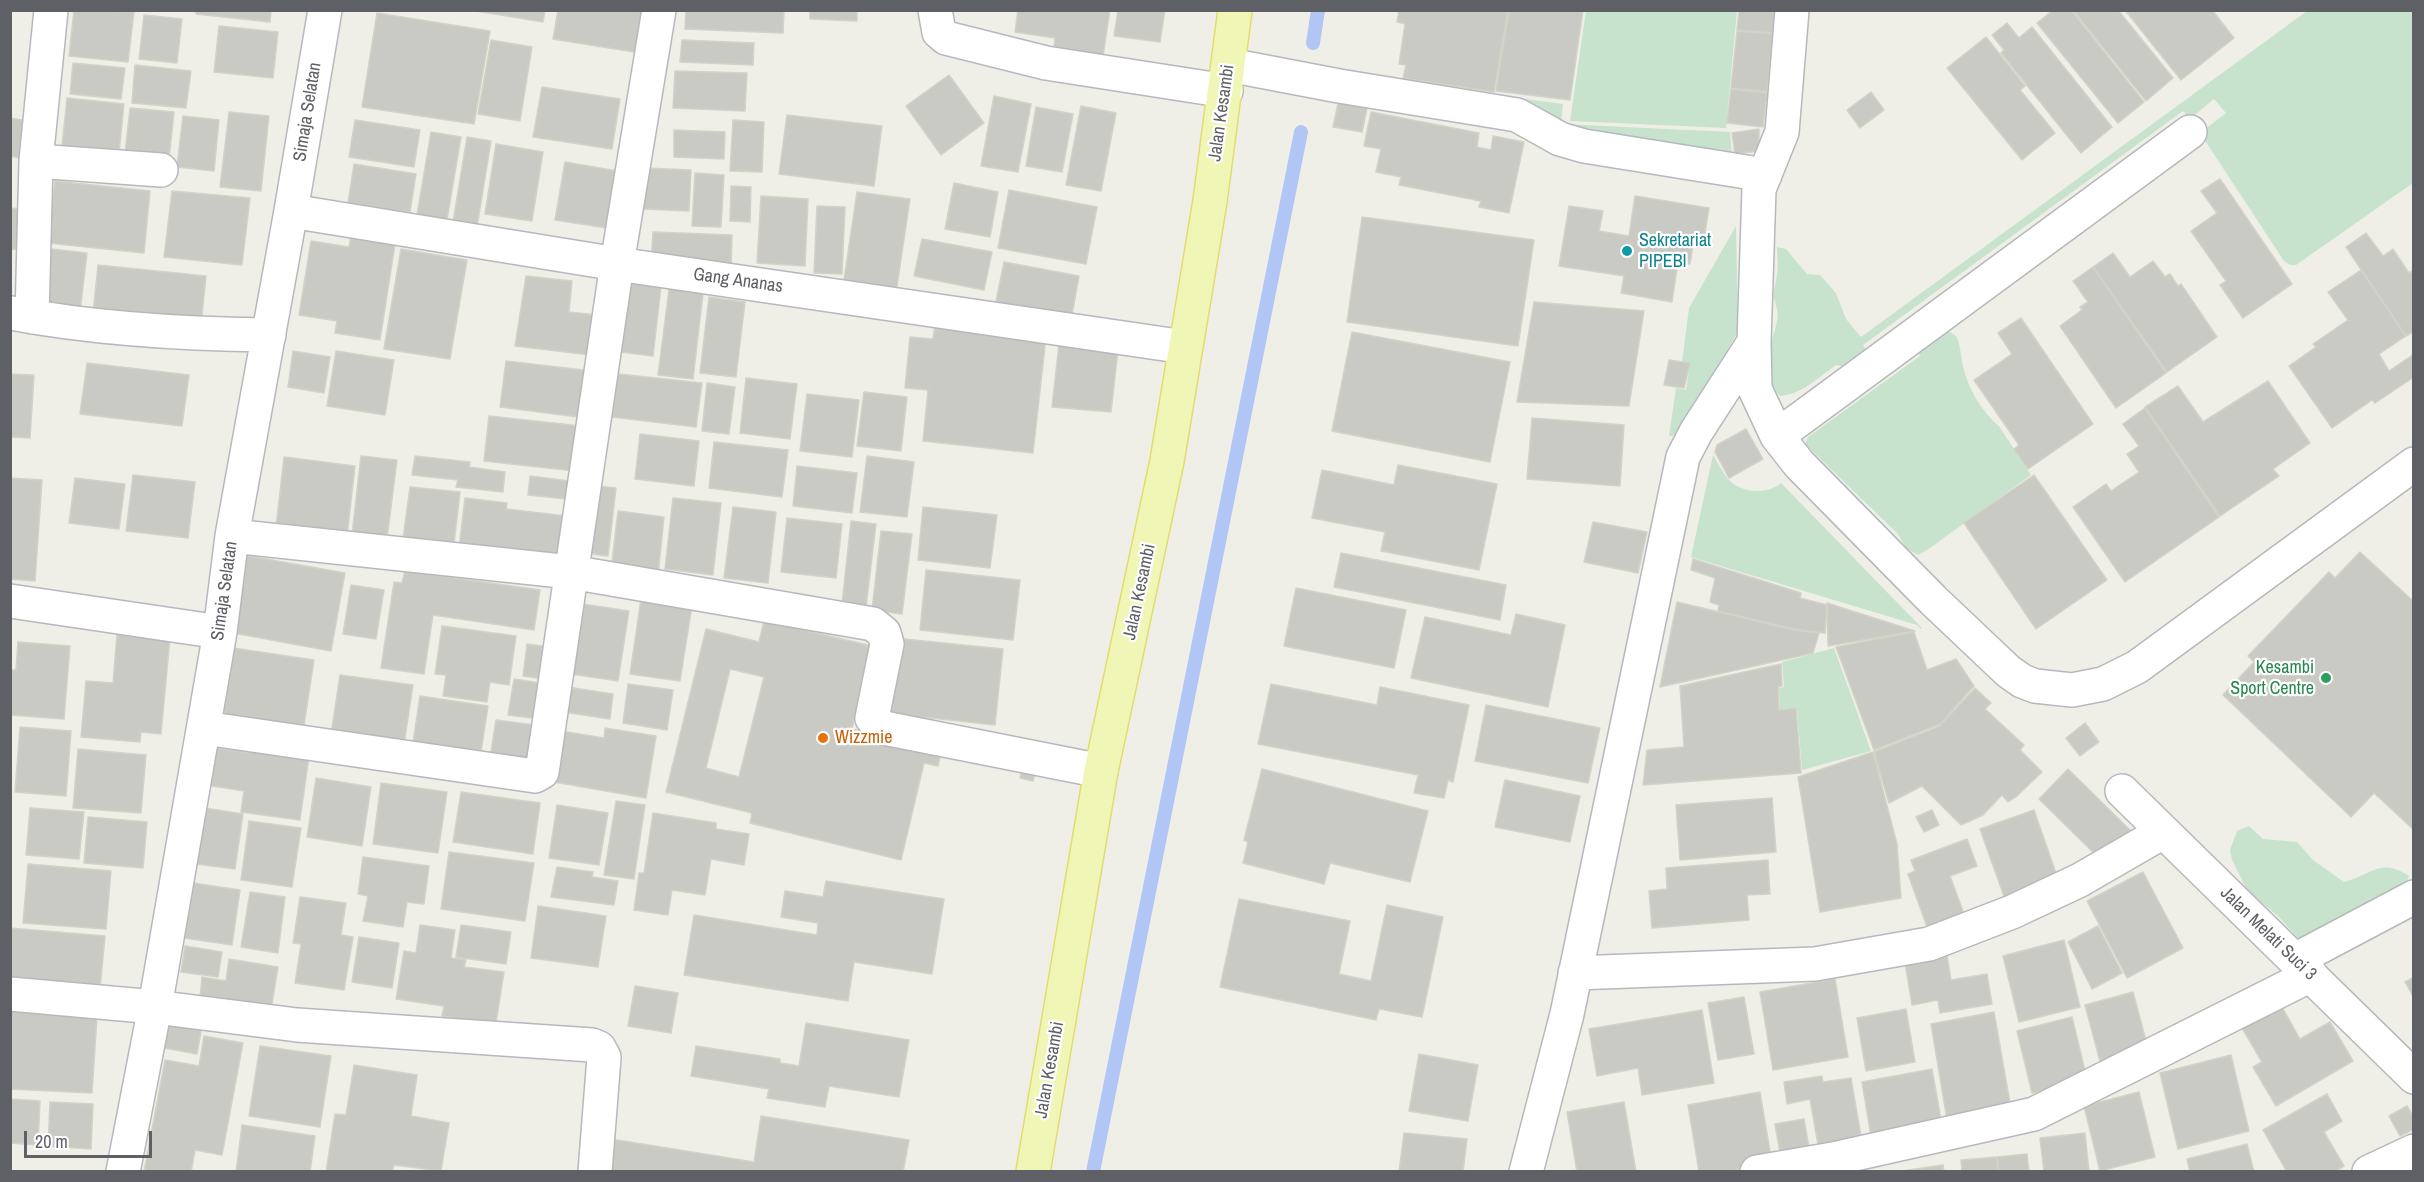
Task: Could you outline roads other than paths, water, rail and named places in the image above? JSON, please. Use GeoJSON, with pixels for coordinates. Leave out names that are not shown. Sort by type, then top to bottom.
{"type":"FeatureCollection","features":[{"type":"Feature","properties":{"kind":"main road","name":"Jalan Kesambi"},"geometry":{"type":"LineString","coordinates":[[1033,1172],[1101,771],[1167,461],[1228,78],[1235,10]]}},
{"type":"Feature","properties":{"kind":"street"},"geometry":{"type":"LineString","coordinates":[[51,10],[21,315],[202,334],[269,335]]}},
{"type":"Feature","properties":{"kind":"street","name":"Simaja Selatan"},"geometry":{"type":"LineString","coordinates":[[123,1172],[155,1007],[204,728],[220,632],[232,536],[325,10]]}},
{"type":"Feature","properties":{"kind":"street"},"geometry":{"type":"LineString","coordinates":[[204,728],[535,776],[542,772],[617,264],[659,10]]}},
{"type":"Feature","properties":{"kind":"street"},"geometry":{"type":"LineString","coordinates":[[935,10],[939,32],[946,38],[1046,63],[1228,78],[1284,75],[1517,115],[1560,139],[1584,146],[1765,175]]}},
{"type":"Feature","properties":{"kind":"street"},"geometry":{"type":"LineString","coordinates":[[1792,10],[1782,132],[1759,189],[1754,342],[1755,389],[1777,436],[1799,464],[1933,600],[2008,671],[2035,686],[2072,690],[2103,684],[2137,667],[2414,464]]}},
{"type":"Feature","properties":{"kind":"street"},"geometry":{"type":"LineString","coordinates":[[1777,436],[2190,132]]}},
{"type":"Feature","properties":{"kind":"street"},"geometry":{"type":"LineString","coordinates":[[36,160],[161,170]]}},
{"type":"Feature","properties":{"kind":"street","name":"Gang Ananas"},"geometry":{"type":"LineString","coordinates":[[291,211],[617,264],[1185,347]]}},
{"type":"Feature","properties":{"kind":"street"},"geometry":{"type":"LineString","coordinates":[[1526,1172],[1567,1014],[1683,457],[1696,432],[1754,342]]}},
{"type":"Feature","properties":{"kind":"street"},"geometry":{"type":"LineString","coordinates":[[232,536],[571,572],[873,624],[884,633],[887,644],[872,718],[884,728],[1101,771]]}},
{"type":"Feature","properties":{"kind":"street"},"geometry":{"type":"LineString","coordinates":[[10,601],[220,632]]}},
{"type":"Feature","properties":{"kind":"street","name":"Jalan Melati Suci 3"},"geometry":{"type":"LineString","coordinates":[[2122,791],[2414,1077]]}},
{"type":"Feature","properties":{"kind":"street"},"geometry":{"type":"LineString","coordinates":[[1575,973],[1815,964],[1929,944],[2012,912],[2080,880],[2163,832]]}},
{"type":"Feature","properties":{"kind":"street"},"geometry":{"type":"LineString","coordinates":[[1757,1172],[1833,1159],[2034,1114],[2303,968],[2414,897]]}},
{"type":"Feature","properties":{"kind":"street"},"geometry":{"type":"LineString","coordinates":[[10,994],[155,1007],[297,1025],[592,1045],[599,1048],[604,1057],[595,1172]]}},
{"type":"Feature","properties":{"kind":"street"},"geometry":{"type":"LineString","coordinates":[[2369,1172],[2414,1151]]}},
{"type":"Feature","properties":{"kind":"waterway"},"geometry":{"type":"LineString","coordinates":[[1313,43],[1318,10]]}},
{"type":"Feature","properties":{"kind":"waterway"},"geometry":{"type":"LineString","coordinates":[[1093,1172],[1301,132]]}},
{"type":"Feature","properties":{"kind":"place","name":"Sekretariat PIPEBI"},"geometry":{"type":"Point","coordinates":[1627,251]}},
{"type":"Feature","properties":{"kind":"place","name":"Kesambi Sport Centre"},"geometry":{"type":"Point","coordinates":[2326,678]}},
{"type":"Feature","properties":{"kind":"place","name":"Wizzmie"},"geometry":{"type":"Point","coordinates":[823,738]}}]}
